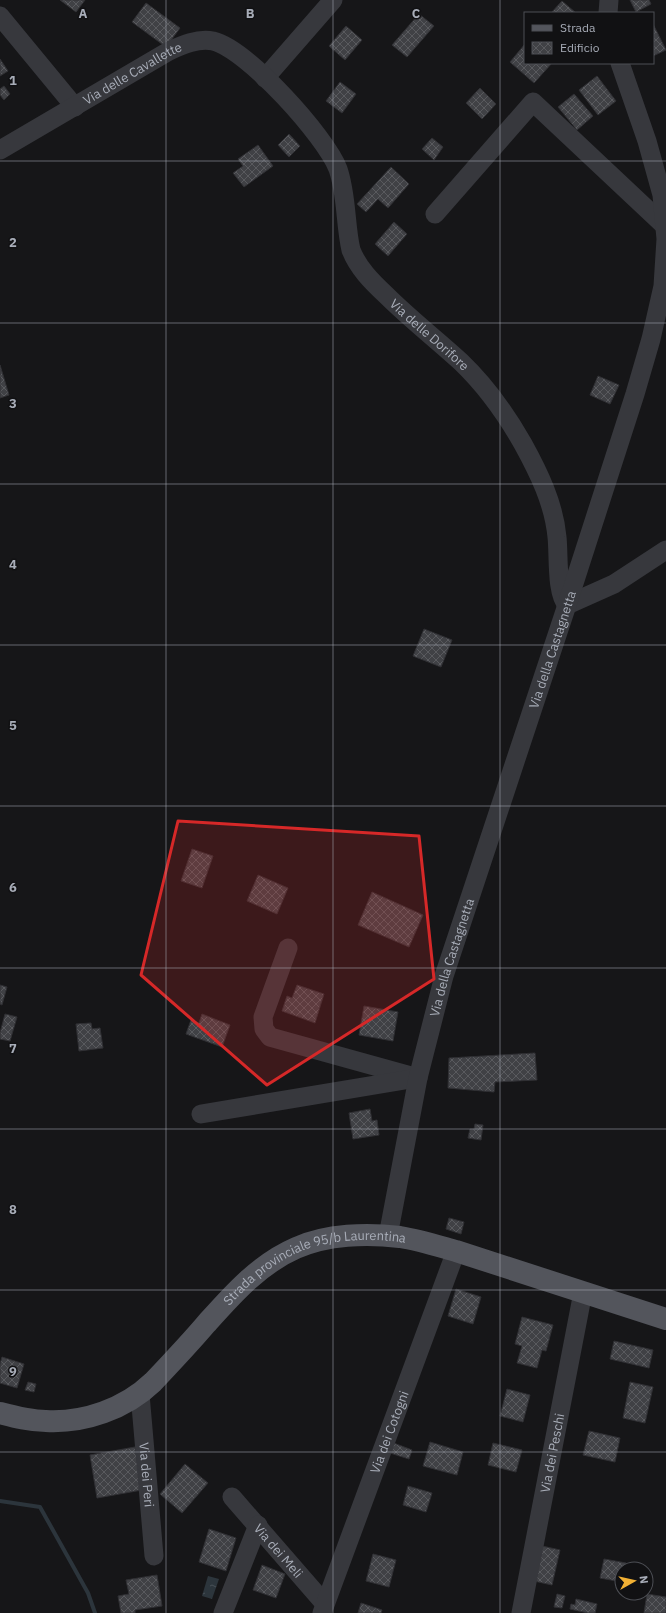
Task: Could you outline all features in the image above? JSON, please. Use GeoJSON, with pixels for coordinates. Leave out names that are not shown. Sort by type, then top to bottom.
{"type":"FeatureCollection","features":[{"type":"Feature","properties":{"kind":"main road","name":"Strada provinciale 95/b Laurentina"},"geometry":{"type":"LineString","coordinates":[[0,1413],[45,1421],[71,1420],[117,1407],[140,1394],[153,1382],[253,1276],[274,1260],[295,1248],[320,1240],[343,1237],[388,1236],[417,1241],[456,1251],[666,1319]]}},
{"type":"Feature","properties":{"kind":"street"},"geometry":{"type":"LineString","coordinates":[[265,78],[333,0]]}},
{"type":"Feature","properties":{"kind":"street"},"geometry":{"type":"LineString","coordinates":[[608,12],[609,0]]}},
{"type":"Feature","properties":{"kind":"street"},"geometry":{"type":"LineString","coordinates":[[0,16],[75,107]]}},
{"type":"Feature","properties":{"kind":"street","name":"Via delle Cavallette"},"geometry":{"type":"LineString","coordinates":[[0,150],[169,51],[195,42],[212,41],[224,46],[244,60],[265,78]]}},
{"type":"Feature","properties":{"kind":"street","name":"Via della Castagnetta"},"geometry":{"type":"LineString","coordinates":[[388,1236],[418,1078],[450,956],[567,605],[641,375],[662,302],[665,269],[664,206],[657,176],[620,64]]}},
{"type":"Feature","properties":{"kind":"street","name":"Via delle Dorifore"},"geometry":{"type":"LineString","coordinates":[[265,78],[283,94],[299,112],[332,157],[338,170],[342,185],[350,250],[358,265],[408,317],[471,372],[503,410],[523,443],[541,479],[552,509],[557,537],[562,596],[567,605]]}},
{"type":"Feature","properties":{"kind":"street"},"geometry":{"type":"LineString","coordinates":[[434,214],[533,102],[665,226]]}},
{"type":"Feature","properties":{"kind":"street"},"geometry":{"type":"LineString","coordinates":[[567,605],[614,584],[666,550]]}},
{"type":"Feature","properties":{"kind":"street"},"geometry":{"type":"LineString","coordinates":[[288,948],[264,1017],[264,1029],[270,1038],[418,1078]]}},
{"type":"Feature","properties":{"kind":"street"},"geometry":{"type":"LineString","coordinates":[[201,1114],[418,1078]]}},
{"type":"Feature","properties":{"kind":"street","name":"Via dei Cotogni"},"geometry":{"type":"LineString","coordinates":[[324,1608],[456,1251]]}},
{"type":"Feature","properties":{"kind":"street","name":"Via dei Peschi"},"geometry":{"type":"LineString","coordinates":[[521,1613],[583,1292]]}},
{"type":"Feature","properties":{"kind":"street","name":"Via dei Peri"},"geometry":{"type":"LineString","coordinates":[[140,1394],[154,1556]]}},
{"type":"Feature","properties":{"kind":"street","name":"Via dei Meli"},"geometry":{"type":"LineString","coordinates":[[232,1497],[258,1525],[324,1608]]}},
{"type":"Feature","properties":{"kind":"street"},"geometry":{"type":"LineString","coordinates":[[223,1613],[258,1525]]}},
{"type":"Feature","properties":{"kind":"highlighted area"},"geometry":{"type":"Polygon","coordinates":[[[178,821],[419,836],[434,979],[267,1085],[141,975],[178,821]]]}},
{"type":"Feature","properties":{"kind":"water"},"geometry":{"type":"Polygon","coordinates":[[[208,1576],[219,1579],[212,1599],[202,1596],[208,1576]]]}},
{"type":"Feature","properties":{"kind":"building"},"geometry":{"type":"Polygon","coordinates":[[[60,0],[85,0],[76,12],[60,0]]]}},
{"type":"Feature","properties":{"kind":"building"},"geometry":{"type":"Polygon","coordinates":[[[630,0],[649,0],[651,4],[636,12],[630,0]]]}},
{"type":"Feature","properties":{"kind":"building"},"geometry":{"type":"Polygon","coordinates":[[[562,1],[575,12],[552,12],[562,1]]]}},
{"type":"Feature","properties":{"kind":"building"},"geometry":{"type":"Polygon","coordinates":[[[146,3],[180,28],[166,47],[132,22],[146,3]]]}},
{"type":"Feature","properties":{"kind":"building"},"geometry":{"type":"Polygon","coordinates":[[[419,14],[434,26],[407,57],[392,45],[419,14]]]}},
{"type":"Feature","properties":{"kind":"building"},"geometry":{"type":"Polygon","coordinates":[[[346,26],[362,40],[345,60],[329,46],[346,26]]]}},
{"type":"Feature","properties":{"kind":"building"},"geometry":{"type":"Polygon","coordinates":[[[654,26],[666,50],[654,56],[654,26]]]}},
{"type":"Feature","properties":{"kind":"building"},"geometry":{"type":"Polygon","coordinates":[[[524,45],[524,64],[551,64],[534,83],[510,62],[524,45]]]}},
{"type":"Feature","properties":{"kind":"building"},"geometry":{"type":"Polygon","coordinates":[[[0,59],[8,71],[0,76],[0,59]]]}},
{"type":"Feature","properties":{"kind":"building"},"geometry":{"type":"Polygon","coordinates":[[[597,76],[616,101],[598,115],[579,90],[597,76]]]}},
{"type":"Feature","properties":{"kind":"building"},"geometry":{"type":"Polygon","coordinates":[[[340,82],[356,94],[342,113],[326,101],[340,82]]]}},
{"type":"Feature","properties":{"kind":"building"},"geometry":{"type":"Polygon","coordinates":[[[4,86],[10,94],[4,100],[0,95],[0,89],[4,86]]]}},
{"type":"Feature","properties":{"kind":"building"},"geometry":{"type":"Polygon","coordinates":[[[480,88],[496,104],[482,119],[466,103],[480,88]]]}},
{"type":"Feature","properties":{"kind":"building"},"geometry":{"type":"Polygon","coordinates":[[[574,94],[593,116],[577,130],[558,107],[574,94]]]}},
{"type":"Feature","properties":{"kind":"building"},"geometry":{"type":"Polygon","coordinates":[[[289,134],[300,146],[289,157],[278,145],[289,134]]]}},
{"type":"Feature","properties":{"kind":"building"},"geometry":{"type":"Polygon","coordinates":[[[432,138],[443,147],[434,160],[422,149],[432,138]]]}},
{"type":"Feature","properties":{"kind":"building"},"geometry":{"type":"Polygon","coordinates":[[[258,145],[273,166],[244,187],[233,173],[243,166],[238,159],[258,145]]]}},
{"type":"Feature","properties":{"kind":"building"},"geometry":{"type":"Polygon","coordinates":[[[391,167],[409,184],[388,208],[378,199],[366,212],[357,204],[391,167]]]}},
{"type":"Feature","properties":{"kind":"building"},"geometry":{"type":"Polygon","coordinates":[[[394,222],[407,234],[388,256],[375,244],[394,222]]]}},
{"type":"Feature","properties":{"kind":"building"},"geometry":{"type":"Polygon","coordinates":[[[0,365],[9,395],[0,398],[0,365]]]}},
{"type":"Feature","properties":{"kind":"building"},"geometry":{"type":"Polygon","coordinates":[[[598,376],[619,385],[610,404],[590,395],[598,376]]]}},
{"type":"Feature","properties":{"kind":"building"},"geometry":{"type":"Polygon","coordinates":[[[424,629],[452,640],[441,667],[413,656],[424,629]]]}},
{"type":"Feature","properties":{"kind":"building"},"geometry":{"type":"Polygon","coordinates":[[[192,849],[213,856],[202,888],[181,881],[192,849]]]}},
{"type":"Feature","properties":{"kind":"building"},"geometry":{"type":"Polygon","coordinates":[[[258,875],[288,888],[277,914],[247,901],[258,875]]]}},
{"type":"Feature","properties":{"kind":"building"},"geometry":{"type":"Polygon","coordinates":[[[372,892],[423,915],[409,947],[358,925],[372,892]]]}},
{"type":"Feature","properties":{"kind":"building"},"geometry":{"type":"Polygon","coordinates":[[[0,985],[7,987],[2,1005],[0,1004],[0,985]]]}},
{"type":"Feature","properties":{"kind":"building"},"geometry":{"type":"Polygon","coordinates":[[[297,985],[324,994],[315,1023],[282,1011],[287,996],[292,998],[297,985]]]}},
{"type":"Feature","properties":{"kind":"building"},"geometry":{"type":"Polygon","coordinates":[[[364,1006],[398,1012],[393,1041],[359,1035],[364,1006]]]}},
{"type":"Feature","properties":{"kind":"building"},"geometry":{"type":"Polygon","coordinates":[[[5,1014],[17,1017],[10,1041],[0,1039],[5,1014]]]}},
{"type":"Feature","properties":{"kind":"building"},"geometry":{"type":"Polygon","coordinates":[[[202,1014],[230,1025],[222,1047],[186,1034],[191,1020],[199,1023],[202,1014]]]}},
{"type":"Feature","properties":{"kind":"building"},"geometry":{"type":"Polygon","coordinates":[[[91,1023],[92,1029],[100,1028],[103,1048],[79,1051],[76,1024],[91,1023]]]}},
{"type":"Feature","properties":{"kind":"building"},"geometry":{"type":"Polygon","coordinates":[[[535,1053],[537,1080],[495,1082],[494,1092],[448,1088],[449,1058],[535,1053]]]}},
{"type":"Feature","properties":{"kind":"building"},"geometry":{"type":"Polygon","coordinates":[[[370,1109],[372,1121],[377,1120],[379,1135],[353,1139],[349,1113],[370,1109]]]}},
{"type":"Feature","properties":{"kind":"building"},"geometry":{"type":"Polygon","coordinates":[[[475,1124],[483,1125],[481,1140],[468,1138],[470,1129],[474,1129],[475,1124]]]}},
{"type":"Feature","properties":{"kind":"building"},"geometry":{"type":"Polygon","coordinates":[[[449,1218],[464,1222],[461,1234],[446,1229],[449,1218]]]}},
{"type":"Feature","properties":{"kind":"building"},"geometry":{"type":"Polygon","coordinates":[[[456,1289],[481,1297],[473,1324],[448,1316],[456,1289]]]}},
{"type":"Feature","properties":{"kind":"building"},"geometry":{"type":"Polygon","coordinates":[[[522,1317],[553,1325],[546,1351],[542,1350],[537,1368],[517,1363],[522,1346],[515,1344],[522,1317]]]}},
{"type":"Feature","properties":{"kind":"building"},"geometry":{"type":"Polygon","coordinates":[[[614,1341],[653,1350],[649,1368],[610,1359],[614,1341]]]}},
{"type":"Feature","properties":{"kind":"building"},"geometry":{"type":"Polygon","coordinates":[[[2,1357],[24,1364],[17,1388],[0,1383],[0,1364],[2,1357]]]}},
{"type":"Feature","properties":{"kind":"building"},"geometry":{"type":"Polygon","coordinates":[[[28,1382],[36,1384],[34,1392],[25,1390],[28,1382]]]}},
{"type":"Feature","properties":{"kind":"building"},"geometry":{"type":"Polygon","coordinates":[[[630,1382],[653,1387],[645,1423],[623,1418],[630,1382]]]}},
{"type":"Feature","properties":{"kind":"building"},"geometry":{"type":"Polygon","coordinates":[[[507,1389],[530,1395],[523,1422],[500,1416],[507,1389]]]}},
{"type":"Feature","properties":{"kind":"building"},"geometry":{"type":"Polygon","coordinates":[[[589,1431],[620,1438],[615,1462],[583,1455],[589,1431]]]}},
{"type":"Feature","properties":{"kind":"building"},"geometry":{"type":"Polygon","coordinates":[[[391,1442],[412,1450],[409,1459],[387,1452],[391,1442]]]}},
{"type":"Feature","properties":{"kind":"building"},"geometry":{"type":"Polygon","coordinates":[[[430,1442],[463,1452],[457,1475],[423,1466],[430,1442]]]}},
{"type":"Feature","properties":{"kind":"building"},"geometry":{"type":"Polygon","coordinates":[[[493,1443],[522,1450],[516,1472],[488,1465],[493,1443]]]}},
{"type":"Feature","properties":{"kind":"building"},"geometry":{"type":"Polygon","coordinates":[[[135,1447],[142,1490],[97,1498],[90,1455],[135,1447]]]}},
{"type":"Feature","properties":{"kind":"building"},"geometry":{"type":"Polygon","coordinates":[[[185,1464],[208,1483],[182,1513],[160,1494],[185,1464]]]}},
{"type":"Feature","properties":{"kind":"building"},"geometry":{"type":"Polygon","coordinates":[[[408,1486],[432,1493],[426,1512],[403,1505],[408,1486]]]}},
{"type":"Feature","properties":{"kind":"building"},"geometry":{"type":"Polygon","coordinates":[[[209,1529],[236,1538],[226,1571],[199,1562],[209,1529]]]}},
{"type":"Feature","properties":{"kind":"building"},"geometry":{"type":"Polygon","coordinates":[[[542,1546],[560,1550],[552,1585],[534,1581],[542,1546]]]}},
{"type":"Feature","properties":{"kind":"building"},"geometry":{"type":"Polygon","coordinates":[[[373,1554],[396,1560],[389,1587],[366,1581],[373,1554]]]}},
{"type":"Feature","properties":{"kind":"building"},"geometry":{"type":"Polygon","coordinates":[[[604,1559],[615,1561],[614,1581],[600,1578],[604,1559]]]}},
{"type":"Feature","properties":{"kind":"building"},"geometry":{"type":"Polygon","coordinates":[[[262,1565],[285,1574],[276,1598],[253,1590],[262,1565]]]}},
{"type":"Feature","properties":{"kind":"building"},"geometry":{"type":"Polygon","coordinates":[[[157,1575],[162,1606],[135,1610],[135,1613],[121,1613],[118,1596],[129,1594],[126,1580],[157,1575]]]}},
{"type":"Feature","properties":{"kind":"building"},"geometry":{"type":"Polygon","coordinates":[[[557,1594],[565,1596],[562,1608],[554,1607],[557,1594]]]}},
{"type":"Feature","properties":{"kind":"building"},"geometry":{"type":"Polygon","coordinates":[[[654,1595],[666,1597],[666,1613],[644,1613],[646,1601],[654,1601],[654,1595]]]}},
{"type":"Feature","properties":{"kind":"building"},"geometry":{"type":"Polygon","coordinates":[[[576,1599],[597,1604],[595,1613],[570,1609],[571,1604],[575,1605],[576,1599]]]}},
{"type":"Feature","properties":{"kind":"building"},"geometry":{"type":"Polygon","coordinates":[[[361,1603],[382,1610],[381,1613],[358,1613],[361,1603]]]}},
{"type":"Feature","properties":{"kind":"waterway"},"geometry":{"type":"LineString","coordinates":[[0,1501],[40,1507],[88,1593],[95,1613]]}}]}
